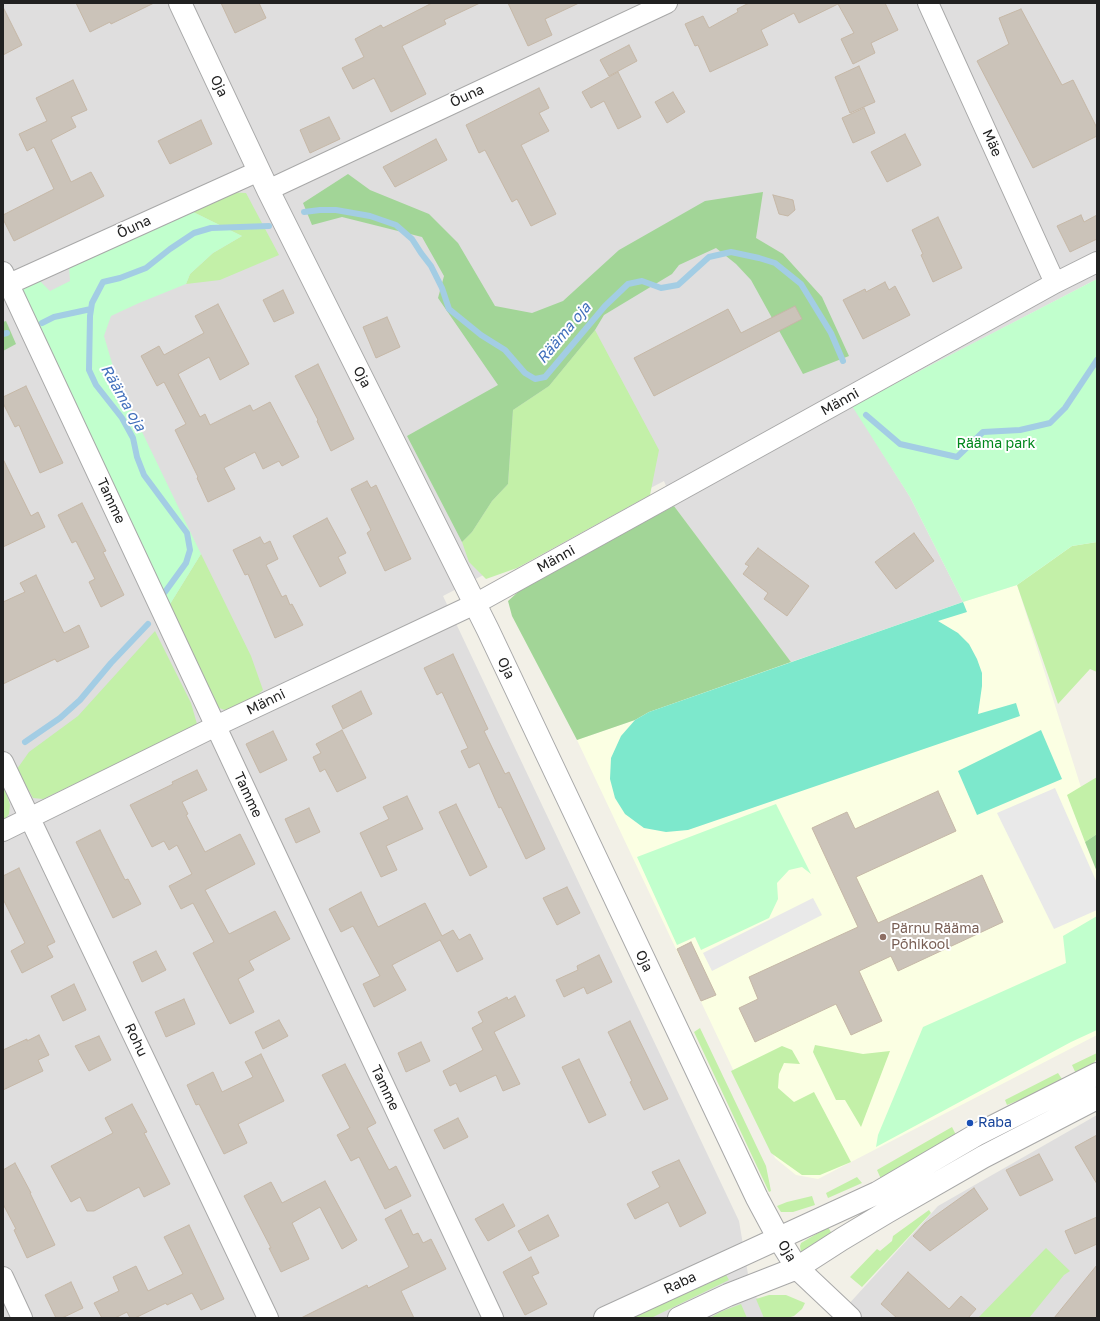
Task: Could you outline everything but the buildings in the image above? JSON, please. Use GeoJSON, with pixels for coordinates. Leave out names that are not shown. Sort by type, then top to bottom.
{"type":"FeatureCollection","features":[{"type":"Feature","properties":{"kind":"street","name":"Oja"},"geometry":{"type":"LineString","coordinates":[[180,3],[263,180],[475,604],[758,1198],[797,1268],[850,1318]]}},
{"type":"Feature","properties":{"kind":"street","name":"Õuna"},"geometry":{"type":"LineString","coordinates":[[6,278],[263,180],[667,3]]}},
{"type":"Feature","properties":{"kind":"street","name":"Mäe"},"geometry":{"type":"LineString","coordinates":[[928,3],[1055,283]]}},
{"type":"Feature","properties":{"kind":"street","name":"Männi"},"geometry":{"type":"LineString","coordinates":[[3,831],[216,726],[475,604],[1055,283],[1097,262]]}},
{"type":"Feature","properties":{"kind":"street","name":"Tamme"},"geometry":{"type":"LineString","coordinates":[[6,278],[493,1318]]}},
{"type":"Feature","properties":{"kind":"street","name":"Rohu"},"geometry":{"type":"LineString","coordinates":[[3,762],[268,1318]]}},
{"type":"Feature","properties":{"kind":"street","name":"Raba"},"geometry":{"type":"LineString","coordinates":[[605,1318],[876,1193],[976,1135],[1097,1074]]}},
{"type":"Feature","properties":{"kind":"street"},"geometry":{"type":"LineString","coordinates":[[679,1318],[728,1295],[797,1268],[900,1204],[983,1157],[1097,1098]]}},
{"type":"Feature","properties":{"kind":"street"},"geometry":{"type":"LineString","coordinates":[[3,1277],[22,1318]]}},
{"type":"Feature","properties":{"kind":"shaded area"},"geometry":{"type":"Polygon","coordinates":[[[3,3],[1097,3],[1097,279],[853,406],[910,497],[963,602],[791,662],[674,506],[664,481],[443,596],[739,1221],[751,1292],[777,1318],[3,1318],[3,3]]]}},
{"type":"Feature","properties":{"kind":"shaded area","name":"Pärnu Rääma Põhikool"},"geometry":{"type":"Polygon","coordinates":[[[1017,585],[1097,838],[1097,1035],[818,1179],[796,1175],[775,1158],[577,740],[635,720],[649,712],[963,602],[1017,585]]]}},
{"type":"Feature","properties":{"kind":"shaded area"},"geometry":{"type":"Polygon","coordinates":[[[1055,788],[1097,883],[1097,910],[1054,929],[997,813],[1055,788]]]}},
{"type":"Feature","properties":{"kind":"shaded area"},"geometry":{"type":"Polygon","coordinates":[[[813,898],[822,915],[712,971],[703,953],[813,898]]]}},
{"type":"Feature","properties":{"kind":"shaded area"},"geometry":{"type":"Polygon","coordinates":[[[1097,1115],[1097,1318],[836,1318],[938,1206],[1097,1115]]]}},
{"type":"Feature","properties":{"kind":"green space"},"geometry":{"type":"Polygon","coordinates":[[[348,174],[370,190],[429,214],[458,243],[495,306],[532,313],[563,301],[619,250],[705,201],[763,192],[756,238],[783,254],[822,297],[849,356],[803,374],[751,280],[736,264],[716,248],[679,265],[672,274],[604,315],[595,330],[549,386],[513,410],[508,484],[492,501],[472,532],[462,542],[407,436],[498,385],[438,298],[444,276],[422,237],[342,217],[312,225],[303,203],[348,174]]]}},
{"type":"Feature","properties":{"kind":"green space"},"geometry":{"type":"Polygon","coordinates":[[[226,192],[246,193],[279,255],[220,280],[186,284],[190,274],[213,253],[242,236],[185,208],[226,192]]]}},
{"type":"Feature","properties":{"kind":"green space"},"geometry":{"type":"Polygon","coordinates":[[[185,208],[242,236],[213,253],[190,274],[186,284],[111,316],[104,336],[117,380],[201,554],[167,609],[17,291],[40,281],[50,291],[70,281],[69,267],[185,208]]]}},
{"type":"Feature","properties":{"kind":"green space","name":"Rääma park"},"geometry":{"type":"Polygon","coordinates":[[[1097,279],[1097,542],[1072,546],[1017,585],[963,602],[910,497],[852,406],[1097,279]]]}},
{"type":"Feature","properties":{"kind":"green space"},"geometry":{"type":"Polygon","coordinates":[[[6,321],[16,344],[3,351],[3,322],[6,321]]]}},
{"type":"Feature","properties":{"kind":"green space"},"geometry":{"type":"Polygon","coordinates":[[[595,330],[659,450],[650,495],[517,568],[486,579],[469,562],[462,542],[472,532],[492,501],[508,484],[513,410],[549,386],[595,330]]]}},
{"type":"Feature","properties":{"kind":"green space"},"geometry":{"type":"Polygon","coordinates":[[[674,506],[791,662],[649,712],[635,720],[577,740],[512,616],[508,601],[528,583],[674,506]]]}},
{"type":"Feature","properties":{"kind":"green space"},"geometry":{"type":"Polygon","coordinates":[[[1097,542],[1097,672],[1090,669],[1058,704],[1017,585],[1072,546],[1097,542]]]}},
{"type":"Feature","properties":{"kind":"green space"},"geometry":{"type":"Polygon","coordinates":[[[201,554],[251,656],[263,690],[252,700],[228,711],[216,707],[167,609],[201,554]]]}},
{"type":"Feature","properties":{"kind":"green space"},"geometry":{"type":"Polygon","coordinates":[[[963,602],[967,612],[938,621],[958,633],[969,644],[977,659],[982,673],[982,686],[978,714],[1016,703],[1020,716],[688,830],[666,832],[644,828],[625,814],[615,798],[610,779],[611,758],[621,736],[635,720],[649,712],[963,602]]]}},
{"type":"Feature","properties":{"kind":"green space"},"geometry":{"type":"Polygon","coordinates":[[[155,631],[191,703],[197,724],[190,729],[43,799],[33,798],[17,769],[29,752],[78,716],[155,631]]]}},
{"type":"Feature","properties":{"kind":"green space"},"geometry":{"type":"Polygon","coordinates":[[[1041,730],[1062,779],[977,815],[958,771],[1041,730]]]}},
{"type":"Feature","properties":{"kind":"green space"},"geometry":{"type":"Polygon","coordinates":[[[1097,777],[1097,834],[1085,842],[1067,795],[1097,777]]]}},
{"type":"Feature","properties":{"kind":"green space"},"geometry":{"type":"Polygon","coordinates":[[[3,782],[10,805],[9,814],[3,823],[3,782]]]}},
{"type":"Feature","properties":{"kind":"green space"},"geometry":{"type":"Polygon","coordinates":[[[776,804],[811,874],[802,867],[789,870],[777,883],[778,899],[769,918],[701,950],[695,937],[677,945],[637,857],[776,804]]]}},
{"type":"Feature","properties":{"kind":"green space"},"geometry":{"type":"Polygon","coordinates":[[[1097,834],[1097,872],[1085,842],[1097,834]]]}},
{"type":"Feature","properties":{"kind":"green space"},"geometry":{"type":"Polygon","coordinates":[[[1097,916],[1097,1030],[1071,1042],[876,1147],[878,1135],[923,1027],[1066,963],[1063,936],[1097,916]]]}},
{"type":"Feature","properties":{"kind":"green space"},"geometry":{"type":"Polygon","coordinates":[[[700,1028],[766,1166],[771,1191],[769,1192],[694,1032],[700,1028]]]}},
{"type":"Feature","properties":{"kind":"green space"},"geometry":{"type":"Polygon","coordinates":[[[815,1045],[863,1054],[890,1051],[861,1127],[845,1100],[836,1100],[813,1052],[815,1045]]]}},
{"type":"Feature","properties":{"kind":"green space"},"geometry":{"type":"Polygon","coordinates":[[[782,1046],[792,1050],[800,1064],[784,1063],[779,1074],[778,1088],[794,1102],[814,1092],[851,1162],[820,1175],[802,1175],[771,1153],[731,1071],[782,1046]]]}},
{"type":"Feature","properties":{"kind":"green space"},"geometry":{"type":"Polygon","coordinates":[[[1097,1053],[1097,1058],[1090,1069],[1077,1076],[1072,1065],[1097,1053]]]}},
{"type":"Feature","properties":{"kind":"green space"},"geometry":{"type":"Polygon","coordinates":[[[1058,1073],[1064,1082],[1007,1105],[1005,1100],[1058,1073]]]}},
{"type":"Feature","properties":{"kind":"green space"},"geometry":{"type":"Polygon","coordinates":[[[952,1127],[956,1135],[881,1179],[877,1170],[952,1127]]]}},
{"type":"Feature","properties":{"kind":"green space"},"geometry":{"type":"Polygon","coordinates":[[[857,1177],[862,1183],[828,1198],[826,1193],[857,1177]]]}},
{"type":"Feature","properties":{"kind":"green space"},"geometry":{"type":"Polygon","coordinates":[[[812,1196],[815,1205],[793,1212],[781,1212],[777,1206],[787,1202],[812,1196]]]}},
{"type":"Feature","properties":{"kind":"green space"},"geometry":{"type":"Polygon","coordinates":[[[929,1210],[931,1213],[862,1287],[850,1277],[877,1249],[880,1251],[892,1241],[893,1236],[929,1210]]]}},
{"type":"Feature","properties":{"kind":"green space"},"geometry":{"type":"Polygon","coordinates":[[[828,1227],[832,1234],[810,1249],[801,1252],[801,1243],[828,1227]]]}},
{"type":"Feature","properties":{"kind":"green space"},"geometry":{"type":"Polygon","coordinates":[[[1046,1248],[1070,1271],[1064,1275],[1029,1318],[978,1318],[1046,1248]]]}},
{"type":"Feature","properties":{"kind":"green space"},"geometry":{"type":"Polygon","coordinates":[[[725,1273],[729,1280],[651,1318],[625,1318],[725,1273]]]}},
{"type":"Feature","properties":{"kind":"green space"},"geometry":{"type":"Polygon","coordinates":[[[769,1295],[786,1295],[805,1303],[802,1309],[794,1316],[787,1318],[764,1318],[756,1299],[769,1295]]]}},
{"type":"Feature","properties":{"kind":"green space"},"geometry":{"type":"Polygon","coordinates":[[[741,1304],[747,1318],[710,1318],[720,1312],[741,1304]]]}},
{"type":"Feature","properties":{"kind":"waterway","name":"Rääma oja"},"geometry":{"type":"LineString","coordinates":[[304,212],[336,210],[370,216],[396,225],[412,239],[431,266],[442,288],[449,309],[481,335],[505,350],[525,373],[535,379],[545,377],[605,306],[628,284],[642,281],[661,288],[678,285],[709,257],[731,252],[775,263],[801,284],[831,333],[843,361]]}},
{"type":"Feature","properties":{"kind":"waterway","name":"Rääma oja"},"geometry":{"type":"LineString","coordinates":[[165,592],[186,563],[190,550],[187,533],[144,475],[137,457],[133,438],[122,418],[96,385],[89,370],[90,316],[92,303],[103,282],[120,278],[146,268],[170,249],[194,233],[211,228],[269,226]]}},
{"type":"Feature","properties":{"kind":"waterway"},"geometry":{"type":"LineString","coordinates":[[42,323],[54,317],[91,309]]}},
{"type":"Feature","properties":{"kind":"waterway"},"geometry":{"type":"LineString","coordinates":[[3,334],[7,333]]}},
{"type":"Feature","properties":{"kind":"waterway","name":"Rääma oja"},"geometry":{"type":"LineString","coordinates":[[866,415],[900,444],[957,457],[983,432],[1020,430],[1050,423],[1065,408],[1097,360]]}},
{"type":"Feature","properties":{"kind":"waterway","name":"Rääma oja"},"geometry":{"type":"LineString","coordinates":[[25,742],[60,718],[80,700],[111,663],[148,624]]}},
{"type":"Feature","properties":{"kind":"place","name":"Pärnu Rääma Põhikool"},"geometry":{"type":"Point","coordinates":[883,937]}},
{"type":"Feature","properties":{"kind":"place","name":"Raba"},"geometry":{"type":"Point","coordinates":[970,1123]}}]}
